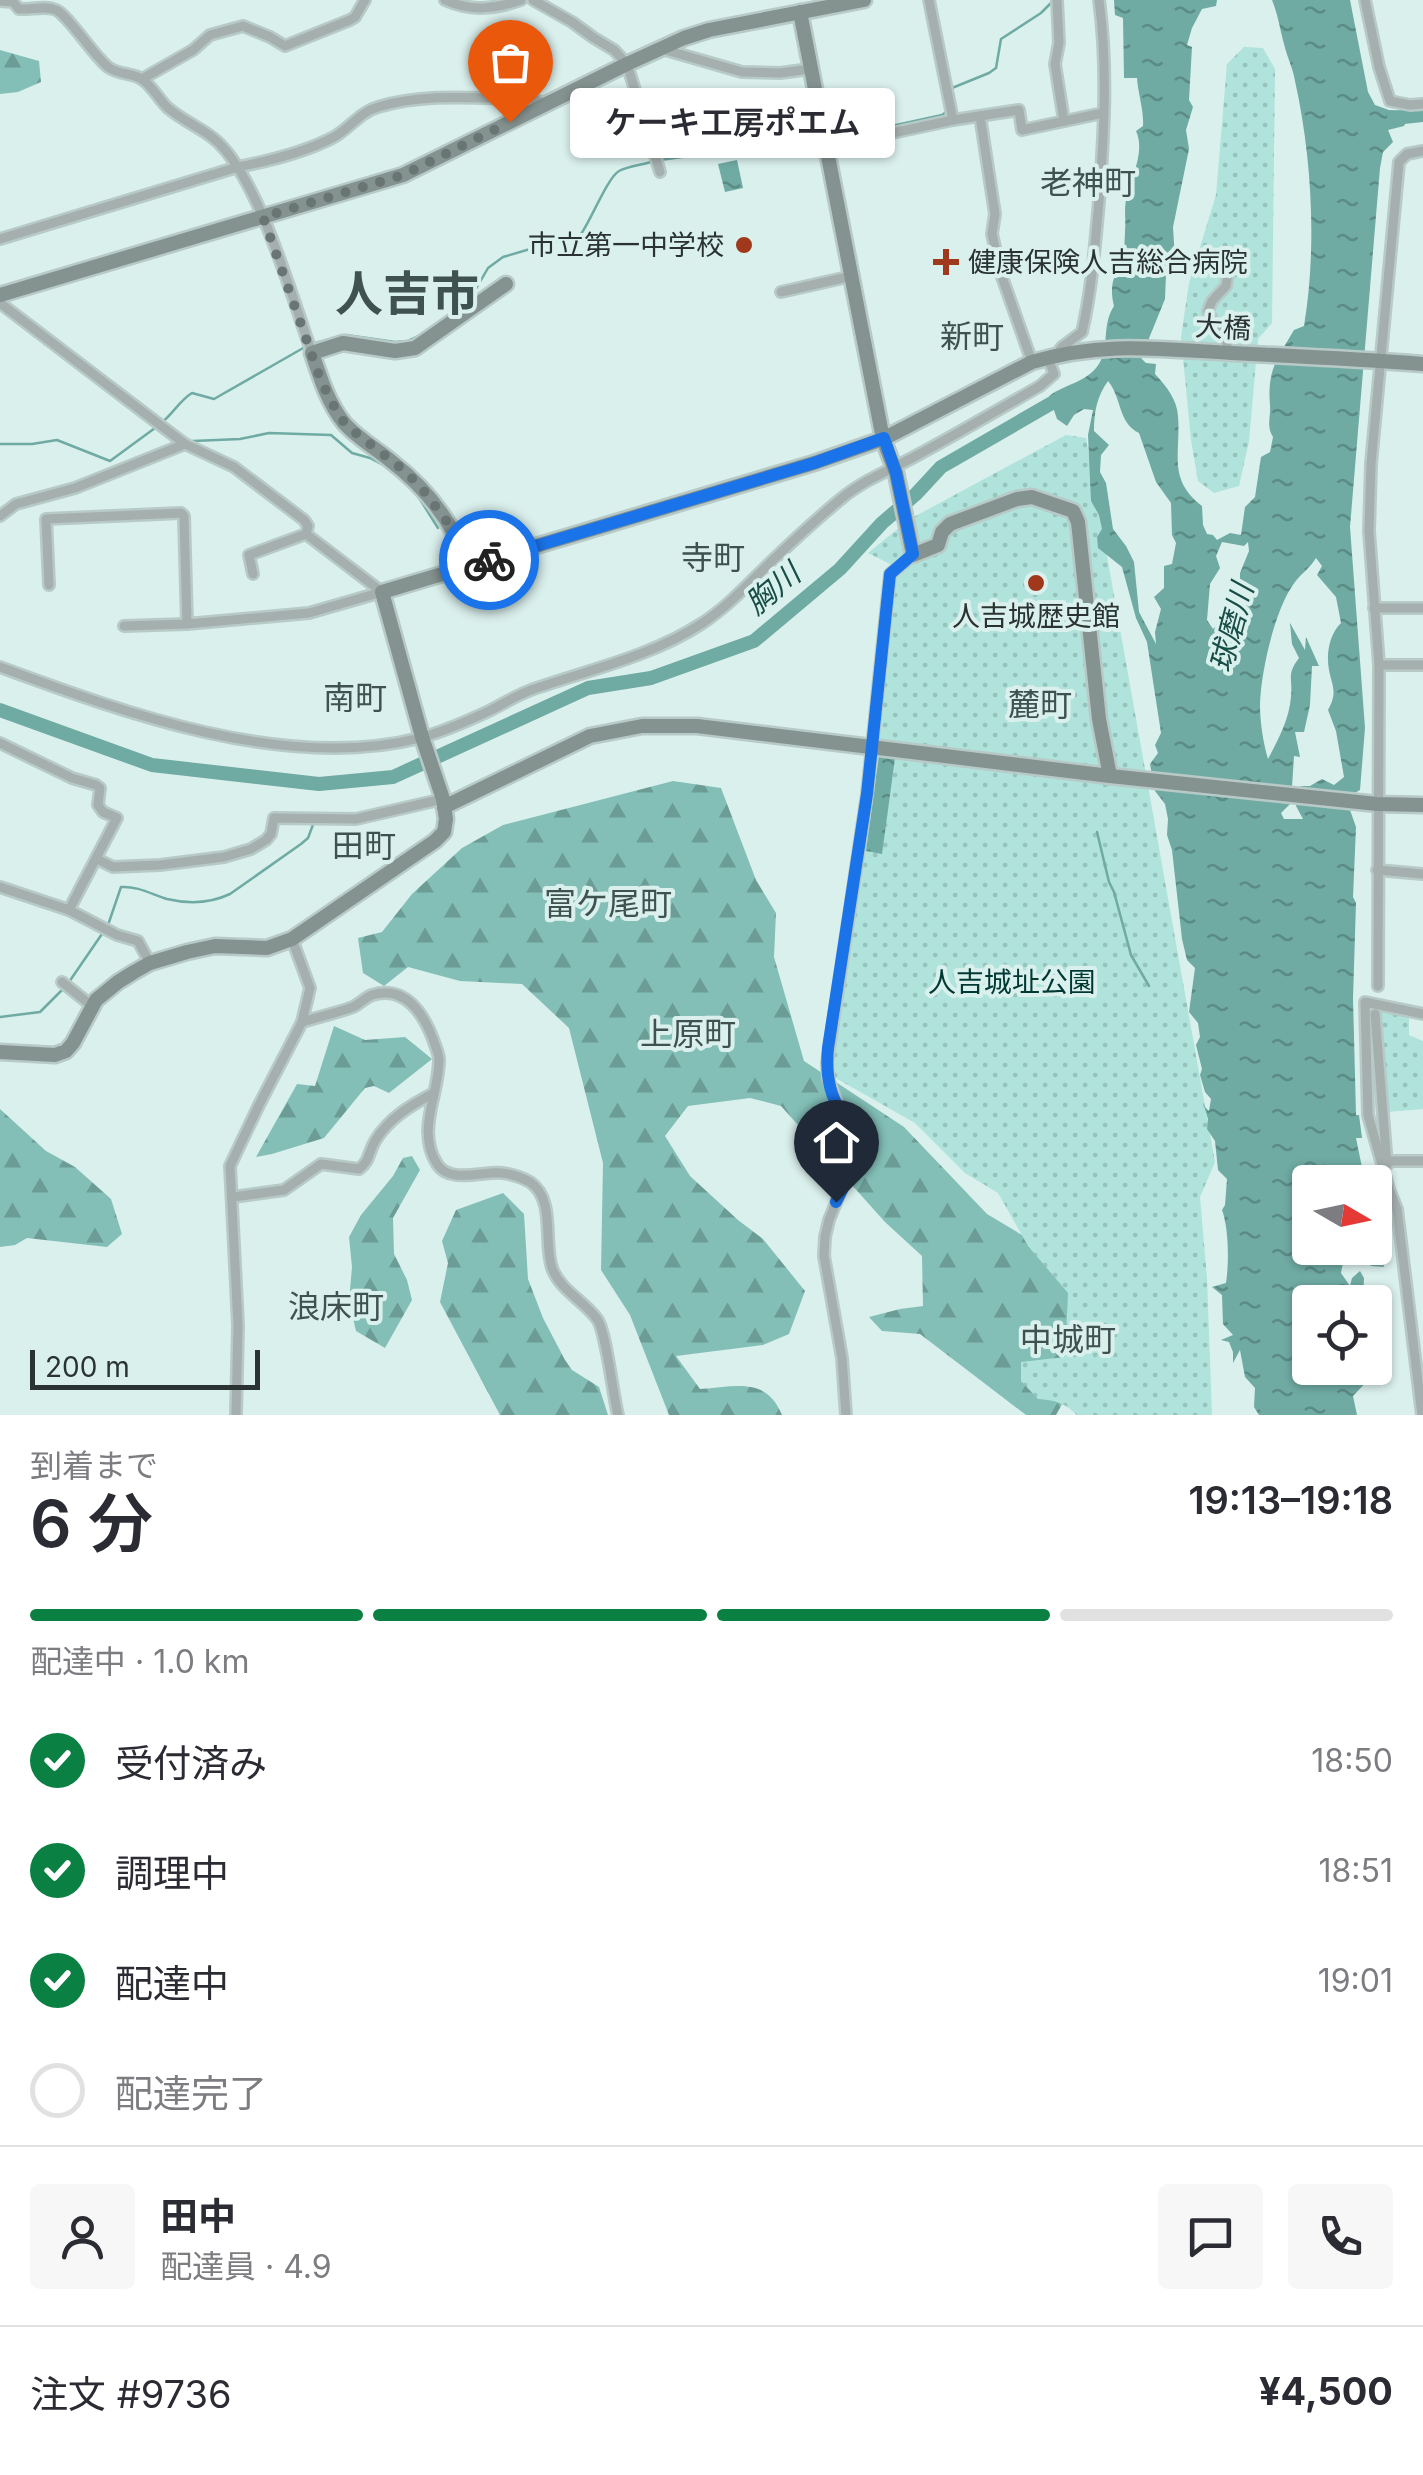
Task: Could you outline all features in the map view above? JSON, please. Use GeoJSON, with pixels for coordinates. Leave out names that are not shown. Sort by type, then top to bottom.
{"type":"FeatureCollection","features":[{"type":"Feature","properties":{"kind":"street"},"geometry":{"type":"LineString","coordinates":[[142,79],[210,36],[242,26],[285,46],[350,20],[365,0]]}},
{"type":"Feature","properties":{"kind":"street"},"geometry":{"type":"LineString","coordinates":[[445,0],[480,10],[521,0]]}},
{"type":"Feature","properties":{"kind":"street"},"geometry":{"type":"LineString","coordinates":[[532,0],[572,22],[628,64],[660,172]]}},
{"type":"Feature","properties":{"kind":"street"},"geometry":{"type":"LineString","coordinates":[[0,295],[403,175],[628,64],[709,30],[864,0]]}},
{"type":"Feature","properties":{"kind":"street"},"geometry":{"type":"LineString","coordinates":[[929,0],[953,120]]}},
{"type":"Feature","properties":{"kind":"street"},"geometry":{"type":"LineString","coordinates":[[0,666],[80,697],[201,730],[277,744],[357,748],[423,740],[516,695],[668,642],[700,625],[842,498],[1040,386],[1054,374],[1062,346],[1082,332],[1098,214],[1104,59],[1099,0]]}},
{"type":"Feature","properties":{"kind":"street"},"geometry":{"type":"LineString","coordinates":[[1364,0],[1390,101],[1423,104]]}},
{"type":"Feature","properties":{"kind":"street"},"geometry":{"type":"LineString","coordinates":[[0,1],[13,1],[19,9],[56,10],[106,65],[121,75],[142,79],[168,108],[215,139],[238,166],[263,217],[321,381],[339,416],[420,486],[460,539],[470,566]]}},
{"type":"Feature","properties":{"kind":"street"},"geometry":{"type":"LineString","coordinates":[[1058,2],[1060,44],[1054,64],[1064,122]]}},
{"type":"Feature","properties":{"kind":"street"},"geometry":{"type":"LineString","coordinates":[[800,12],[884,438],[912,548]]}},
{"type":"Feature","properties":{"kind":"street"},"geometry":{"type":"LineString","coordinates":[[660,49],[742,72],[810,69]]}},
{"type":"Feature","properties":{"kind":"street"},"geometry":{"type":"LineString","coordinates":[[0,239],[238,166],[278,159],[338,135],[378,106],[438,97],[532,100],[545,104]]}},
{"type":"Feature","properties":{"kind":"street"},"geometry":{"type":"LineString","coordinates":[[827,147],[1019,110],[1022,130],[1103,113]]}},
{"type":"Feature","properties":{"kind":"street"},"geometry":{"type":"LineString","coordinates":[[980,116],[996,214],[992,234],[1032,362]]}},
{"type":"Feature","properties":{"kind":"street"},"geometry":{"type":"LineString","coordinates":[[1378,986],[1373,803],[1378,664],[1369,532],[1371,464],[1377,360],[1398,162],[1406,154],[1423,151]]}},
{"type":"Feature","properties":{"kind":"street"},"geometry":{"type":"LineString","coordinates":[[1227,352],[1227,336],[1213,323],[1208,311],[1226,286],[1228,268]]}},
{"type":"Feature","properties":{"kind":"street"},"geometry":{"type":"LineString","coordinates":[[781,292],[852,276]]}},
{"type":"Feature","properties":{"kind":"street"},"geometry":{"type":"LineString","coordinates":[[312,352],[344,343],[395,351],[415,348],[506,284]]}},
{"type":"Feature","properties":{"kind":"street"},"geometry":{"type":"LineString","coordinates":[[0,303],[186,444],[234,467],[281,502],[304,520],[308,526],[306,534]]}},
{"type":"Feature","properties":{"kind":"street","name":"大橋"},"geometry":{"type":"LineString","coordinates":[[382,592],[796,469],[884,438],[1032,362],[1059,354],[1095,348],[1147,348],[1423,364]]}},
{"type":"Feature","properties":{"kind":"street"},"geometry":{"type":"LineString","coordinates":[[0,516],[16,504],[75,488],[186,444]]}},
{"type":"Feature","properties":{"kind":"street"},"geometry":{"type":"LineString","coordinates":[[846,1415],[842,1358],[824,1256],[829,1220],[857,1161],[860,1139],[832,1093],[827,1062],[859,853],[890,574],[912,548],[938,545],[950,524],[1018,499],[1032,497],[1073,511],[1078,522],[1099,718],[1117,777]]}},
{"type":"Feature","properties":{"kind":"street"},"geometry":{"type":"LineString","coordinates":[[50,585],[46,519],[181,513],[187,624]]}},
{"type":"Feature","properties":{"kind":"street"},"geometry":{"type":"LineString","coordinates":[[254,574],[249,555],[306,534]]}},
{"type":"Feature","properties":{"kind":"street"},"geometry":{"type":"LineString","coordinates":[[0,1052],[55,1055],[66,1051],[92,1006],[118,982],[150,963],[215,946],[267,948],[292,939],[444,832],[444,803],[382,592],[306,534]]}},
{"type":"Feature","properties":{"kind":"street"},"geometry":{"type":"LineString","coordinates":[[124,626],[309,613],[382,592]]}},
{"type":"Feature","properties":{"kind":"street"},"geometry":{"type":"LineString","coordinates":[[1374,608],[1423,608]]}},
{"type":"Feature","properties":{"kind":"street"},"geometry":{"type":"LineString","coordinates":[[1378,664],[1423,665]]}},
{"type":"Feature","properties":{"kind":"street"},"geometry":{"type":"LineString","coordinates":[[97,859],[114,867],[214,860],[251,849],[266,840],[274,818],[356,819],[444,803],[590,736],[642,726],[697,726],[1117,777],[1423,805]]}},
{"type":"Feature","properties":{"kind":"street"},"geometry":{"type":"LineString","coordinates":[[0,743],[100,788],[98,805],[117,818],[69,910]]}},
{"type":"Feature","properties":{"kind":"street"},"geometry":{"type":"LineString","coordinates":[[1377,870],[1423,874]]}},
{"type":"Feature","properties":{"kind":"street"},"geometry":{"type":"LineString","coordinates":[[0,887],[69,910],[116,935],[138,941],[150,963]]}},
{"type":"Feature","properties":{"kind":"street"},"geometry":{"type":"LineString","coordinates":[[236,1415],[238,1325],[230,1166],[302,1022],[310,988],[292,939]]}},
{"type":"Feature","properties":{"kind":"street"},"geometry":{"type":"LineString","coordinates":[[62,982],[92,1006]]}},
{"type":"Feature","properties":{"kind":"street"},"geometry":{"type":"LineString","coordinates":[[302,1022],[354,1006],[372,995],[408,999],[418,1008],[440,1057],[427,1134],[433,1156],[442,1170],[455,1174],[510,1174],[540,1190],[553,1270],[599,1320],[618,1415]]}},
{"type":"Feature","properties":{"kind":"street"},"geometry":{"type":"LineString","coordinates":[[1382,1165],[1368,1115],[1365,1002],[1423,1014]]}},
{"type":"Feature","properties":{"kind":"street"},"geometry":{"type":"LineString","coordinates":[[1375,1014],[1386,1165]]}},
{"type":"Feature","properties":{"kind":"street"},"geometry":{"type":"LineString","coordinates":[[233,1197],[284,1190],[321,1164],[359,1170],[369,1161],[372,1145],[384,1128],[406,1108],[434,1094]]}},
{"type":"Feature","properties":{"kind":"street"},"geometry":{"type":"LineString","coordinates":[[1386,1160],[1423,1161]]}},
{"type":"Feature","properties":{"kind":"street"},"geometry":{"type":"LineString","coordinates":[[1392,1199],[1422,1415]]}},
{"type":"Feature","properties":{"kind":"street"},"geometry":{"type":"LineString","coordinates":[[1411,1330],[1423,1329]]}},
{"type":"Feature","properties":{"kind":"green space"},"geometry":{"type":"Polygon","coordinates":[[[1244,47],[1263,48],[1275,69],[1272,323],[1258,339],[1249,441],[1239,486],[1214,493],[1198,481],[1181,337],[1189,283],[1216,195],[1227,64],[1244,47]]]}},
{"type":"Feature","properties":{"kind":"green space"},"geometry":{"type":"Polygon","coordinates":[[[0,50],[39,61],[41,82],[18,92],[0,94],[0,50]]]}},
{"type":"Feature","properties":{"kind":"green space","name":"人吉城址公園"},"geometry":{"type":"Polygon","coordinates":[[[1066,435],[1086,438],[1215,1162],[1200,1197],[1212,1415],[1077,1415],[1059,1403],[1038,1399],[1021,1381],[1021,1362],[1065,1357],[1068,1293],[1028,1246],[998,1193],[965,1173],[915,1123],[832,1076],[831,1046],[892,576],[890,564],[868,553],[910,519],[1066,435]]]}},
{"type":"Feature","properties":{"kind":"green space"},"geometry":{"type":"Polygon","coordinates":[[[673,781],[721,788],[756,880],[776,913],[774,957],[804,1061],[904,1127],[987,1214],[1042,1247],[1075,1259],[1066,1397],[1056,1415],[1026,1415],[920,1334],[882,1331],[869,1317],[923,1306],[922,1256],[885,1222],[781,1106],[750,1098],[688,1106],[665,1136],[690,1176],[763,1239],[805,1291],[789,1334],[763,1345],[676,1356],[700,1389],[758,1389],[767,1394],[782,1415],[669,1415],[630,1315],[601,1270],[603,1163],[569,1028],[522,984],[460,981],[408,967],[384,986],[363,973],[358,938],[382,932],[412,894],[462,848],[503,825],[673,781]]]}},
{"type":"Feature","properties":{"kind":"green space"},"geometry":{"type":"Polygon","coordinates":[[[1379,1011],[1409,1017],[1409,1035],[1423,1041],[1423,1109],[1387,1112],[1379,1011]]]}},
{"type":"Feature","properties":{"kind":"green space"},"geometry":{"type":"Polygon","coordinates":[[[334,1026],[365,1040],[405,1037],[432,1059],[389,1093],[374,1086],[365,1088],[324,1138],[256,1157],[297,1084],[315,1086],[334,1026]]]}},
{"type":"Feature","properties":{"kind":"green space"},"geometry":{"type":"Polygon","coordinates":[[[0,1109],[46,1151],[75,1167],[111,1199],[122,1234],[107,1247],[27,1238],[0,1247],[0,1109]]]}},
{"type":"Feature","properties":{"kind":"green space"},"geometry":{"type":"Polygon","coordinates":[[[412,1156],[420,1170],[393,1218],[394,1254],[412,1300],[385,1348],[356,1331],[349,1301],[349,1237],[403,1158],[412,1156]]]}},
{"type":"Feature","properties":{"kind":"green space"},"geometry":{"type":"Polygon","coordinates":[[[503,1193],[524,1214],[528,1279],[543,1318],[572,1370],[599,1387],[608,1415],[500,1415],[440,1302],[448,1263],[442,1241],[456,1210],[503,1193]]]}},
{"type":"Feature","properties":{"kind":"water","name":"球磨川"},"geometry":{"type":"Polygon","coordinates":[[[1114,0],[1217,0],[1216,6],[1202,9],[1187,45],[1192,47],[1189,100],[1193,107],[1186,130],[1189,149],[1173,227],[1175,259],[1169,263],[1165,299],[1141,358],[1156,364],[1155,374],[1176,404],[1180,476],[1202,506],[1207,534],[1217,540],[1230,533],[1241,535],[1245,507],[1255,497],[1261,457],[1270,452],[1273,437],[1269,425],[1272,374],[1294,330],[1304,326],[1308,296],[1311,203],[1305,141],[1294,76],[1272,0],[1350,0],[1368,92],[1375,105],[1412,111],[1404,126],[1388,130],[1393,142],[1383,152],[1380,168],[1350,527],[1365,728],[1360,790],[1353,794],[1350,810],[1356,827],[1353,998],[1356,1115],[1362,1138],[1356,1138],[1362,1165],[1292,1165],[1292,1265],[1343,1265],[1341,1273],[1349,1285],[1292,1285],[1292,1385],[1363,1385],[1353,1396],[1357,1415],[1259,1415],[1254,1407],[1255,1388],[1245,1377],[1240,1350],[1233,1363],[1229,1342],[1221,1340],[1233,1335],[1223,1324],[1222,1295],[1212,1287],[1226,1283],[1228,1246],[1222,1210],[1227,1179],[1218,1170],[1215,1141],[1207,1129],[1204,1106],[1209,1111],[1211,1099],[1200,1075],[1198,1023],[1189,1012],[1195,968],[1187,960],[1182,939],[1168,819],[1165,804],[1155,791],[1150,764],[1158,753],[1155,745],[1161,733],[1147,642],[1122,567],[1098,548],[1097,537],[1102,529],[1091,501],[1088,435],[1093,410],[1084,409],[1074,415],[1067,426],[1057,419],[1049,396],[1085,377],[1101,360],[1114,306],[1113,283],[1125,262],[1125,204],[1138,157],[1136,131],[1143,126],[1143,120],[1137,78],[1124,78],[1123,18],[1115,15],[1114,0]],[[1108,381],[1095,417],[1094,431],[1109,445],[1101,455],[1100,472],[1106,483],[1113,529],[1134,562],[1139,612],[1156,644],[1161,609],[1154,597],[1164,588],[1164,566],[1172,564],[1176,543],[1171,503],[1156,482],[1139,433],[1127,423],[1108,381]],[[1222,542],[1216,556],[1220,568],[1210,584],[1207,620],[1213,629],[1226,609],[1240,607],[1240,573],[1249,551],[1248,542],[1244,546],[1222,542]],[[1316,558],[1295,582],[1281,607],[1261,690],[1261,725],[1268,759],[1288,714],[1291,673],[1299,658],[1292,644],[1290,623],[1305,650],[1306,637],[1319,666],[1312,666],[1304,732],[1295,732],[1300,757],[1294,756],[1291,803],[1281,813],[1284,819],[1303,819],[1296,806],[1301,786],[1322,779],[1334,785],[1344,777],[1328,710],[1334,694],[1328,651],[1341,623],[1336,597],[1317,575],[1322,566],[1316,558]]]}},
{"type":"Feature","properties":{"kind":"water"},"geometry":{"type":"Polygon","coordinates":[[[737,160],[743,188],[725,192],[718,164],[737,160]]]}},
{"type":"Feature","properties":{"kind":"water"},"geometry":{"type":"Polygon","coordinates":[[[879,756],[895,758],[882,854],[866,851],[879,756]]]}},
{"type":"Feature","properties":{"kind":"water"},"geometry":{"type":"Polygon","coordinates":[[[1360,1271],[1364,1285],[1350,1285],[1360,1271]]]}},
{"type":"Feature","properties":{"kind":"waterway"},"geometry":{"type":"LineString","coordinates":[[952,88],[996,68],[1001,39],[1053,1]]}},
{"type":"Feature","properties":{"kind":"waterway"},"geometry":{"type":"LineString","coordinates":[[832,139],[942,115],[946,107]]}},
{"type":"Feature","properties":{"kind":"waterway"},"geometry":{"type":"LineString","coordinates":[[1394,118],[1423,115]]}},
{"type":"Feature","properties":{"kind":"waterway"},"geometry":{"type":"LineString","coordinates":[[660,160],[746,148],[771,153],[820,142]]}},
{"type":"Feature","properties":{"kind":"waterway"},"geometry":{"type":"LineString","coordinates":[[315,343],[346,335],[395,342],[421,335],[460,307],[488,268],[503,257],[581,234],[615,175],[651,162]]}},
{"type":"Feature","properties":{"kind":"waterway"},"geometry":{"type":"LineString","coordinates":[[161,423],[192,393],[214,399],[305,347]]}},
{"type":"Feature","properties":{"kind":"waterway","name":"胸川"},"geometry":{"type":"LineString","coordinates":[[0,710],[152,765],[319,784],[393,777],[588,688],[651,678],[754,641],[840,569],[941,467],[1064,396]]}},
{"type":"Feature","properties":{"kind":"waterway"},"geometry":{"type":"LineString","coordinates":[[0,444],[57,440],[110,461],[155,428]]}},
{"type":"Feature","properties":{"kind":"waterway"},"geometry":{"type":"LineString","coordinates":[[193,441],[269,433],[331,435],[352,453],[387,467]]}},
{"type":"Feature","properties":{"kind":"waterway"},"geometry":{"type":"LineString","coordinates":[[404,481],[438,528]]}},
{"type":"Feature","properties":{"kind":"waterway"},"geometry":{"type":"LineString","coordinates":[[108,925],[121,887],[183,902],[223,897],[301,844],[314,822]]}},
{"type":"Feature","properties":{"kind":"waterway"},"geometry":{"type":"LineString","coordinates":[[1097,832],[1131,955],[1149,986]]}},
{"type":"Feature","properties":{"kind":"waterway"},"geometry":{"type":"LineString","coordinates":[[69,982],[104,931]]}},
{"type":"Feature","properties":{"kind":"waterway"},"geometry":{"type":"LineString","coordinates":[[0,1017],[40,1012],[64,988]]}},
{"type":"Feature","properties":{"kind":"way so far"},"geometry":{"type":"LineString","coordinates":[[489,560],[470,566],[460,539],[420,486],[339,416],[321,381],[263,217],[403,175],[510,122]]}},
{"type":"Feature","properties":{"kind":"place","name":"ケーキ工房ポエム"},"geometry":{"type":"Point","coordinates":[510,122]}},
{"type":"Feature","properties":{"kind":"place","name":"市立第一中学校"},"geometry":{"type":"Point","coordinates":[744,245]}},
{"type":"Feature","properties":{"kind":"place","name":"健康保険人吉総合病院"},"geometry":{"type":"Point","coordinates":[946,262]}},
{"type":"Feature","properties":{"kind":"place","name":"人吉城歴史館"},"geometry":{"type":"Point","coordinates":[1036,583]}},
{"type":"Feature","properties":{"kind":"district","name":"老神町"},"geometry":{"type":"Point","coordinates":[1088,183]}},
{"type":"Feature","properties":{"kind":"district","name":"人吉市"},"geometry":{"type":"Point","coordinates":[407,294]}},
{"type":"Feature","properties":{"kind":"district","name":"新町"},"geometry":{"type":"Point","coordinates":[972,337]}},
{"type":"Feature","properties":{"kind":"district","name":"寺町"},"geometry":{"type":"Point","coordinates":[713,558]}},
{"type":"Feature","properties":{"kind":"district","name":"南町"},"geometry":{"type":"Point","coordinates":[355,698]}},
{"type":"Feature","properties":{"kind":"district","name":"麓町"},"geometry":{"type":"Point","coordinates":[1040,705]}},
{"type":"Feature","properties":{"kind":"district","name":"田町"},"geometry":{"type":"Point","coordinates":[364,846]}},
{"type":"Feature","properties":{"kind":"district","name":"富ケ尾町"},"geometry":{"type":"Point","coordinates":[608,904]}},
{"type":"Feature","properties":{"kind":"district","name":"上原町"},"geometry":{"type":"Point","coordinates":[688,1034]}},
{"type":"Feature","properties":{"kind":"district","name":"浪床町"},"geometry":{"type":"Point","coordinates":[336,1307]}},
{"type":"Feature","properties":{"kind":"district","name":"中城町"},"geometry":{"type":"Point","coordinates":[1068,1340]}},
{"type":"Feature","properties":{"kind":"route"},"geometry":{"type":"LineString","coordinates":[[489,560],[814,463],[884,438],[896,473],[913,554],[890,574],[867,794],[828,1048],[832,1093],[860,1139],[857,1161],[836,1202]]}}]}
